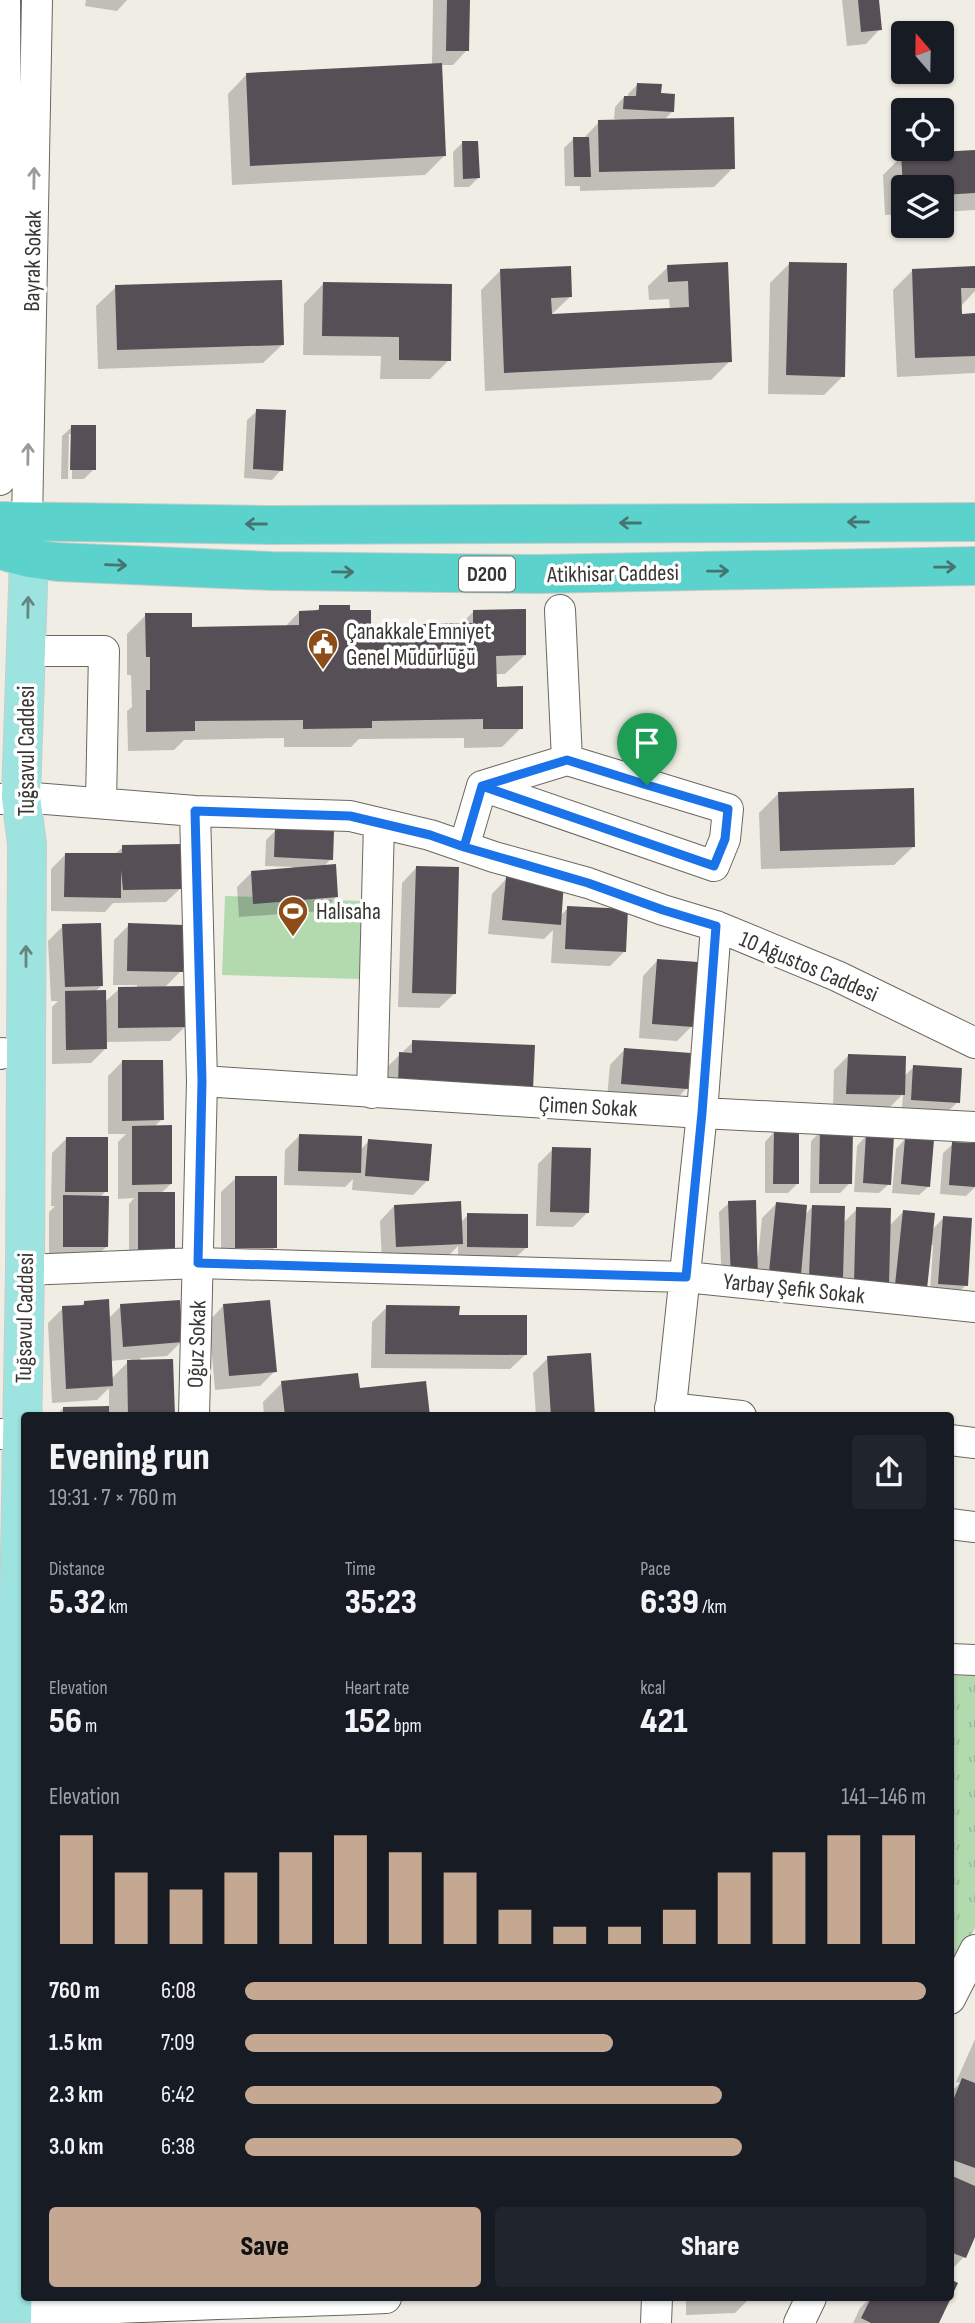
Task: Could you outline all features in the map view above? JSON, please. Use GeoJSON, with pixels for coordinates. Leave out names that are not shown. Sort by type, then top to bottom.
{"type":"FeatureCollection","features":[{"type":"Feature","properties":{"kind":"highway","name":"D200"},"geometry":{"type":"LineString","coordinates":[[14,538],[270,525],[975,522]]}},
{"type":"Feature","properties":{"kind":"highway","name":"Atikhisar Caddesi"},"geometry":{"type":"LineString","coordinates":[[14,538],[58,562],[271,571],[539,575],[975,566]]}},
{"type":"Feature","properties":{"kind":"main road","name":"Tuğsavul Caddesi"},"geometry":{"type":"LineString","coordinates":[[14,538],[27,651],[11,798],[27,844],[24,1412]]}},
{"type":"Feature","properties":{"kind":"main road"},"geometry":{"type":"LineString","coordinates":[[0,914],[0,1492]]}},
{"type":"Feature","properties":{"kind":"main road","name":"Tuğsavul Caddesi"},"geometry":{"type":"LineString","coordinates":[[12,2318],[18,1984],[17,1725],[21,1647]]}},
{"type":"Feature","properties":{"kind":"street","name":"Bayrak Sokak"},"geometry":{"type":"LineString","coordinates":[[0,480],[6,236],[5,0]]}},
{"type":"Feature","properties":{"kind":"street","name":"Bayrak Sokak"},"geometry":{"type":"LineString","coordinates":[[14,538],[37,0]]}},
{"type":"Feature","properties":{"kind":"street"},"geometry":{"type":"LineString","coordinates":[[559,610],[567,760]]}},
{"type":"Feature","properties":{"kind":"street"},"geometry":{"type":"LineString","coordinates":[[27,651],[104,651],[101,803]]}},
{"type":"Feature","properties":{"kind":"street"},"geometry":{"type":"LineString","coordinates":[[567,760],[728,809],[725,839],[714,866],[482,786],[567,760]]}},
{"type":"Feature","properties":{"kind":"street"},"geometry":{"type":"LineString","coordinates":[[464,847],[482,786]]}},
{"type":"Feature","properties":{"kind":"street","name":"10 Ağustos Caddesi"},"geometry":{"type":"LineString","coordinates":[[11,798],[195,811],[350,816],[430,835],[588,883],[716,926],[837,976],[975,1043]]}},
{"type":"Feature","properties":{"kind":"street","name":"Oğuz Sokak"},"geometry":{"type":"LineString","coordinates":[[194,1412],[202,1081],[195,811]]}},
{"type":"Feature","properties":{"kind":"street"},"geometry":{"type":"LineString","coordinates":[[372,1093],[379,823]]}},
{"type":"Feature","properties":{"kind":"street"},"geometry":{"type":"LineString","coordinates":[[670,1412],[702,1113],[716,926]]}},
{"type":"Feature","properties":{"kind":"street","name":"Çimen Sokak"},"geometry":{"type":"LineString","coordinates":[[202,1081],[702,1113],[975,1127]]}},
{"type":"Feature","properties":{"kind":"street","name":"Yarbay Şefik Sokak"},"geometry":{"type":"LineString","coordinates":[[25,1270],[198,1263],[686,1277],[975,1307]]}},
{"type":"Feature","properties":{"kind":"street"},"geometry":{"type":"LineString","coordinates":[[954,1440],[975,1443]]}},
{"type":"Feature","properties":{"kind":"street"},"geometry":{"type":"LineString","coordinates":[[954,1524],[975,1527]]}},
{"type":"Feature","properties":{"kind":"street"},"geometry":{"type":"LineString","coordinates":[[954,1660],[975,1660]]}},
{"type":"Feature","properties":{"kind":"street"},"geometry":{"type":"LineString","coordinates":[[954,1991],[975,1950]]}},
{"type":"Feature","properties":{"kind":"street"},"geometry":{"type":"LineString","coordinates":[[12,2318],[148,2305],[194,2309],[334,2301]]}},
{"type":"Feature","properties":{"kind":"street"},"geometry":{"type":"LineString","coordinates":[[656,2323],[657,2301]]}},
{"type":"Feature","properties":{"kind":"street"},"geometry":{"type":"LineString","coordinates":[[799,2323],[810,2301]]}},
{"type":"Feature","properties":{"kind":"green space","name":"Halısaha"},"geometry":{"type":"Polygon","coordinates":[[[225,896],[363,901],[362,979],[222,975],[225,896]]]}},
{"type":"Feature","properties":{"kind":"green space"},"geometry":{"type":"Polygon","coordinates":[[[954,1675],[975,1676],[975,1928],[954,1971],[954,1675]]]}},
{"type":"Feature","properties":{"kind":"building"},"geometry":{"type":"Polygon","coordinates":[[[447,0],[470,0],[469,51],[446,51],[447,0]]]}},
{"type":"Feature","properties":{"kind":"building"},"geometry":{"type":"Polygon","coordinates":[[[858,0],[879,0],[882,30],[861,32],[858,0]]]}},
{"type":"Feature","properties":{"kind":"building"},"geometry":{"type":"Polygon","coordinates":[[[442,63],[446,156],[250,166],[246,73],[442,63]]]}},
{"type":"Feature","properties":{"kind":"building"},"geometry":{"type":"Polygon","coordinates":[[[637,83],[662,84],[661,93],[675,94],[674,112],[623,109],[624,96],[636,96],[637,83]]]}},
{"type":"Feature","properties":{"kind":"building"},"geometry":{"type":"Polygon","coordinates":[[[734,117],[735,169],[599,172],[598,120],[734,117]]]}},
{"type":"Feature","properties":{"kind":"building"},"geometry":{"type":"Polygon","coordinates":[[[573,137],[589,137],[591,177],[574,177],[573,137]]]}},
{"type":"Feature","properties":{"kind":"building"},"geometry":{"type":"Polygon","coordinates":[[[462,141],[478,141],[480,178],[463,179],[462,141]]]}},
{"type":"Feature","properties":{"kind":"building"},"geometry":{"type":"Polygon","coordinates":[[[975,150],[975,193],[954,194],[954,175],[902,175],[901,161],[954,161],[954,151],[975,150]]]}},
{"type":"Feature","properties":{"kind":"building"},"geometry":{"type":"Polygon","coordinates":[[[728,262],[732,362],[504,373],[500,269],[571,266],[572,297],[551,298],[552,314],[689,307],[688,281],[668,282],[667,265],[728,262]]]}},
{"type":"Feature","properties":{"kind":"building"},"geometry":{"type":"Polygon","coordinates":[[[789,262],[847,263],[845,377],[786,375],[789,262]]]}},
{"type":"Feature","properties":{"kind":"building"},"geometry":{"type":"Polygon","coordinates":[[[975,266],[975,288],[961,288],[962,314],[975,313],[975,356],[915,358],[912,269],[975,266]]]}},
{"type":"Feature","properties":{"kind":"building"},"geometry":{"type":"Polygon","coordinates":[[[282,280],[284,345],[117,350],[115,285],[282,280]]]}},
{"type":"Feature","properties":{"kind":"building"},"geometry":{"type":"Polygon","coordinates":[[[323,282],[452,284],[451,361],[399,360],[399,337],[322,336],[323,282]]]}},
{"type":"Feature","properties":{"kind":"building"},"geometry":{"type":"Polygon","coordinates":[[[256,409],[286,410],[283,471],[253,469],[256,409]]]}},
{"type":"Feature","properties":{"kind":"building"},"geometry":{"type":"Polygon","coordinates":[[[71,425],[96,425],[96,470],[70,470],[71,425]]]}},
{"type":"Feature","properties":{"kind":"building","name":"Çanakkale Emniyet Genel Müdürlüğü"},"geometry":{"type":"Polygon","coordinates":[[[319,605],[350,605],[350,610],[371,610],[371,625],[473,623],[473,610],[526,609],[526,655],[496,656],[497,687],[523,686],[523,729],[483,729],[483,719],[372,721],[372,728],[303,729],[303,720],[195,721],[195,731],[146,732],[146,690],[150,690],[150,657],[146,657],[145,613],[192,613],[192,627],[299,625],[299,611],[319,610],[319,605]]]}},
{"type":"Feature","properties":{"kind":"building"},"geometry":{"type":"Polygon","coordinates":[[[914,788],[915,847],[780,851],[778,792],[914,788]]]}},
{"type":"Feature","properties":{"kind":"building"},"geometry":{"type":"Polygon","coordinates":[[[275,828],[334,831],[333,860],[274,857],[275,828]]]}},
{"type":"Feature","properties":{"kind":"building"},"geometry":{"type":"Polygon","coordinates":[[[182,844],[183,889],[123,890],[121,870],[121,898],[64,897],[65,853],[122,853],[122,845],[182,844]]]}},
{"type":"Feature","properties":{"kind":"building"},"geometry":{"type":"Polygon","coordinates":[[[336,864],[338,897],[253,904],[251,871],[336,864]]]}},
{"type":"Feature","properties":{"kind":"building"},"geometry":{"type":"Polygon","coordinates":[[[416,866],[459,867],[456,994],[412,993],[416,866]]]}},
{"type":"Feature","properties":{"kind":"building"},"geometry":{"type":"Polygon","coordinates":[[[506,877],[564,881],[561,925],[502,920],[506,877]]]}},
{"type":"Feature","properties":{"kind":"building"},"geometry":{"type":"Polygon","coordinates":[[[567,906],[628,909],[626,952],[565,949],[567,906]]]}},
{"type":"Feature","properties":{"kind":"building"},"geometry":{"type":"Polygon","coordinates":[[[101,923],[103,986],[65,987],[62,924],[101,923]]]}},
{"type":"Feature","properties":{"kind":"building"},"geometry":{"type":"Polygon","coordinates":[[[128,923],[184,925],[183,972],[127,971],[128,923]]]}},
{"type":"Feature","properties":{"kind":"building"},"geometry":{"type":"Polygon","coordinates":[[[657,959],[698,962],[694,1027],[652,1024],[657,959]]]}},
{"type":"Feature","properties":{"kind":"building"},"geometry":{"type":"Polygon","coordinates":[[[186,986],[187,1027],[118,1028],[118,987],[186,986]]]}},
{"type":"Feature","properties":{"kind":"building"},"geometry":{"type":"Polygon","coordinates":[[[106,990],[107,1049],[66,1050],[65,991],[106,990]]]}},
{"type":"Feature","properties":{"kind":"building"},"geometry":{"type":"Polygon","coordinates":[[[412,1040],[535,1045],[533,1090],[398,1085],[399,1052],[412,1053],[412,1040]]]}},
{"type":"Feature","properties":{"kind":"building"},"geometry":{"type":"Polygon","coordinates":[[[624,1048],[691,1053],[688,1089],[621,1084],[624,1048]]]}},
{"type":"Feature","properties":{"kind":"building"},"geometry":{"type":"Polygon","coordinates":[[[848,1054],[906,1056],[905,1095],[846,1094],[848,1054]]]}},
{"type":"Feature","properties":{"kind":"building"},"geometry":{"type":"Polygon","coordinates":[[[122,1060],[163,1060],[164,1120],[122,1121],[122,1060]]]}},
{"type":"Feature","properties":{"kind":"building"},"geometry":{"type":"Polygon","coordinates":[[[913,1065],[962,1068],[960,1103],[911,1100],[913,1065]]]}},
{"type":"Feature","properties":{"kind":"building"},"geometry":{"type":"Polygon","coordinates":[[[172,1125],[172,1184],[132,1185],[132,1126],[172,1125]]]}},
{"type":"Feature","properties":{"kind":"building"},"geometry":{"type":"Polygon","coordinates":[[[820,1129],[853,1130],[852,1184],[819,1184],[820,1129]]]}},
{"type":"Feature","properties":{"kind":"building"},"geometry":{"type":"Polygon","coordinates":[[[774,1131],[799,1131],[799,1184],[773,1184],[774,1131]]]}},
{"type":"Feature","properties":{"kind":"building"},"geometry":{"type":"Polygon","coordinates":[[[299,1134],[362,1136],[361,1173],[298,1171],[299,1134]]]}},
{"type":"Feature","properties":{"kind":"building"},"geometry":{"type":"Polygon","coordinates":[[[866,1134],[894,1136],[891,1185],[863,1183],[866,1134]]]}},
{"type":"Feature","properties":{"kind":"building"},"geometry":{"type":"Polygon","coordinates":[[[66,1137],[108,1137],[108,1192],[65,1192],[66,1137]]]}},
{"type":"Feature","properties":{"kind":"building"},"geometry":{"type":"Polygon","coordinates":[[[905,1138],[934,1140],[930,1187],[901,1184],[905,1138]]]}},
{"type":"Feature","properties":{"kind":"building"},"geometry":{"type":"Polygon","coordinates":[[[368,1139],[432,1144],[429,1181],[365,1176],[368,1139]]]}},
{"type":"Feature","properties":{"kind":"building"},"geometry":{"type":"Polygon","coordinates":[[[952,1142],[975,1143],[975,1187],[949,1185],[952,1142]]]}},
{"type":"Feature","properties":{"kind":"building"},"geometry":{"type":"Polygon","coordinates":[[[552,1147],[591,1148],[589,1213],[550,1212],[552,1147]]]}},
{"type":"Feature","properties":{"kind":"building"},"geometry":{"type":"Polygon","coordinates":[[[235,1176],[277,1176],[277,1248],[235,1248],[235,1176]]]}},
{"type":"Feature","properties":{"kind":"building"},"geometry":{"type":"Polygon","coordinates":[[[138,1192],[175,1192],[175,1252],[138,1251],[138,1192]]]}},
{"type":"Feature","properties":{"kind":"building"},"geometry":{"type":"Polygon","coordinates":[[[63,1195],[109,1196],[108,1247],[63,1247],[63,1195]]]}},
{"type":"Feature","properties":{"kind":"building"},"geometry":{"type":"Polygon","coordinates":[[[756,1200],[758,1279],[731,1280],[728,1201],[756,1200]]]}},
{"type":"Feature","properties":{"kind":"building"},"geometry":{"type":"Polygon","coordinates":[[[461,1201],[463,1244],[396,1247],[394,1205],[461,1201]]]}},
{"type":"Feature","properties":{"kind":"building"},"geometry":{"type":"Polygon","coordinates":[[[776,1202],[807,1205],[801,1275],[769,1272],[776,1202]]]}},
{"type":"Feature","properties":{"kind":"building"},"geometry":{"type":"Polygon","coordinates":[[[812,1205],[845,1206],[843,1277],[809,1276],[812,1205]]]}},
{"type":"Feature","properties":{"kind":"building"},"geometry":{"type":"Polygon","coordinates":[[[856,1207],[891,1208],[889,1284],[854,1283],[856,1207]]]}},
{"type":"Feature","properties":{"kind":"building"},"geometry":{"type":"Polygon","coordinates":[[[903,1210],[935,1213],[927,1289],[895,1285],[903,1210]]]}},
{"type":"Feature","properties":{"kind":"building"},"geometry":{"type":"Polygon","coordinates":[[[467,1213],[528,1214],[528,1248],[467,1247],[467,1213]]]}},
{"type":"Feature","properties":{"kind":"building"},"geometry":{"type":"Polygon","coordinates":[[[943,1216],[972,1218],[968,1286],[938,1284],[943,1216]]]}},
{"type":"Feature","properties":{"kind":"building"},"geometry":{"type":"Polygon","coordinates":[[[109,1299],[113,1386],[66,1389],[62,1306],[84,1305],[84,1301],[109,1299]]]}},
{"type":"Feature","properties":{"kind":"building"},"geometry":{"type":"Polygon","coordinates":[[[180,1300],[183,1342],[123,1347],[120,1304],[180,1300]]]}},
{"type":"Feature","properties":{"kind":"building"},"geometry":{"type":"Polygon","coordinates":[[[270,1300],[277,1372],[229,1376],[223,1304],[270,1300]]]}},
{"type":"Feature","properties":{"kind":"building"},"geometry":{"type":"Polygon","coordinates":[[[386,1305],[460,1306],[459,1315],[527,1315],[527,1355],[385,1354],[386,1305]]]}},
{"type":"Feature","properties":{"kind":"building"},"geometry":{"type":"Polygon","coordinates":[[[591,1353],[595,1412],[551,1412],[547,1356],[591,1353]]]}},
{"type":"Feature","properties":{"kind":"building"},"geometry":{"type":"Polygon","coordinates":[[[173,1359],[175,1412],[128,1412],[127,1360],[173,1359]]]}},
{"type":"Feature","properties":{"kind":"building"},"geometry":{"type":"Polygon","coordinates":[[[358,1373],[360,1388],[426,1381],[430,1412],[285,1412],[281,1381],[358,1373]]]}},
{"type":"Feature","properties":{"kind":"building"},"geometry":{"type":"Polygon","coordinates":[[[109,1406],[109,1412],[63,1412],[63,1407],[109,1406]]]}},
{"type":"Feature","properties":{"kind":"building"},"geometry":{"type":"Polygon","coordinates":[[[962,2078],[975,2083],[975,2168],[954,2160],[954,2098],[962,2078]]]}},
{"type":"Feature","properties":{"kind":"building"},"geometry":{"type":"Polygon","coordinates":[[[954,2177],[975,2186],[975,2237],[966,2258],[954,2254],[954,2177]]]}},
{"type":"Feature","properties":{"kind":"building"},"geometry":{"type":"Polygon","coordinates":[[[870,2301],[949,2301],[939,2323],[871,2323],[861,2318],[870,2301]]]}},
{"type":"Feature","properties":{"kind":"place","name":"Çanakkale Emniyet Genel Müdürlüğü"},"geometry":{"type":"Point","coordinates":[323,671]}},
{"type":"Feature","properties":{"kind":"place","name":"Halısaha"},"geometry":{"type":"Point","coordinates":[293,938]}},
{"type":"Feature","properties":{"kind":"route"},"geometry":{"type":"LineString","coordinates":[[647,785],[567,760],[482,786],[464,847],[430,835],[350,816],[195,811],[202,1081],[198,1263],[686,1277],[716,926],[588,883],[464,847],[482,786],[714,866],[725,839],[728,809],[647,785]]}}]}
